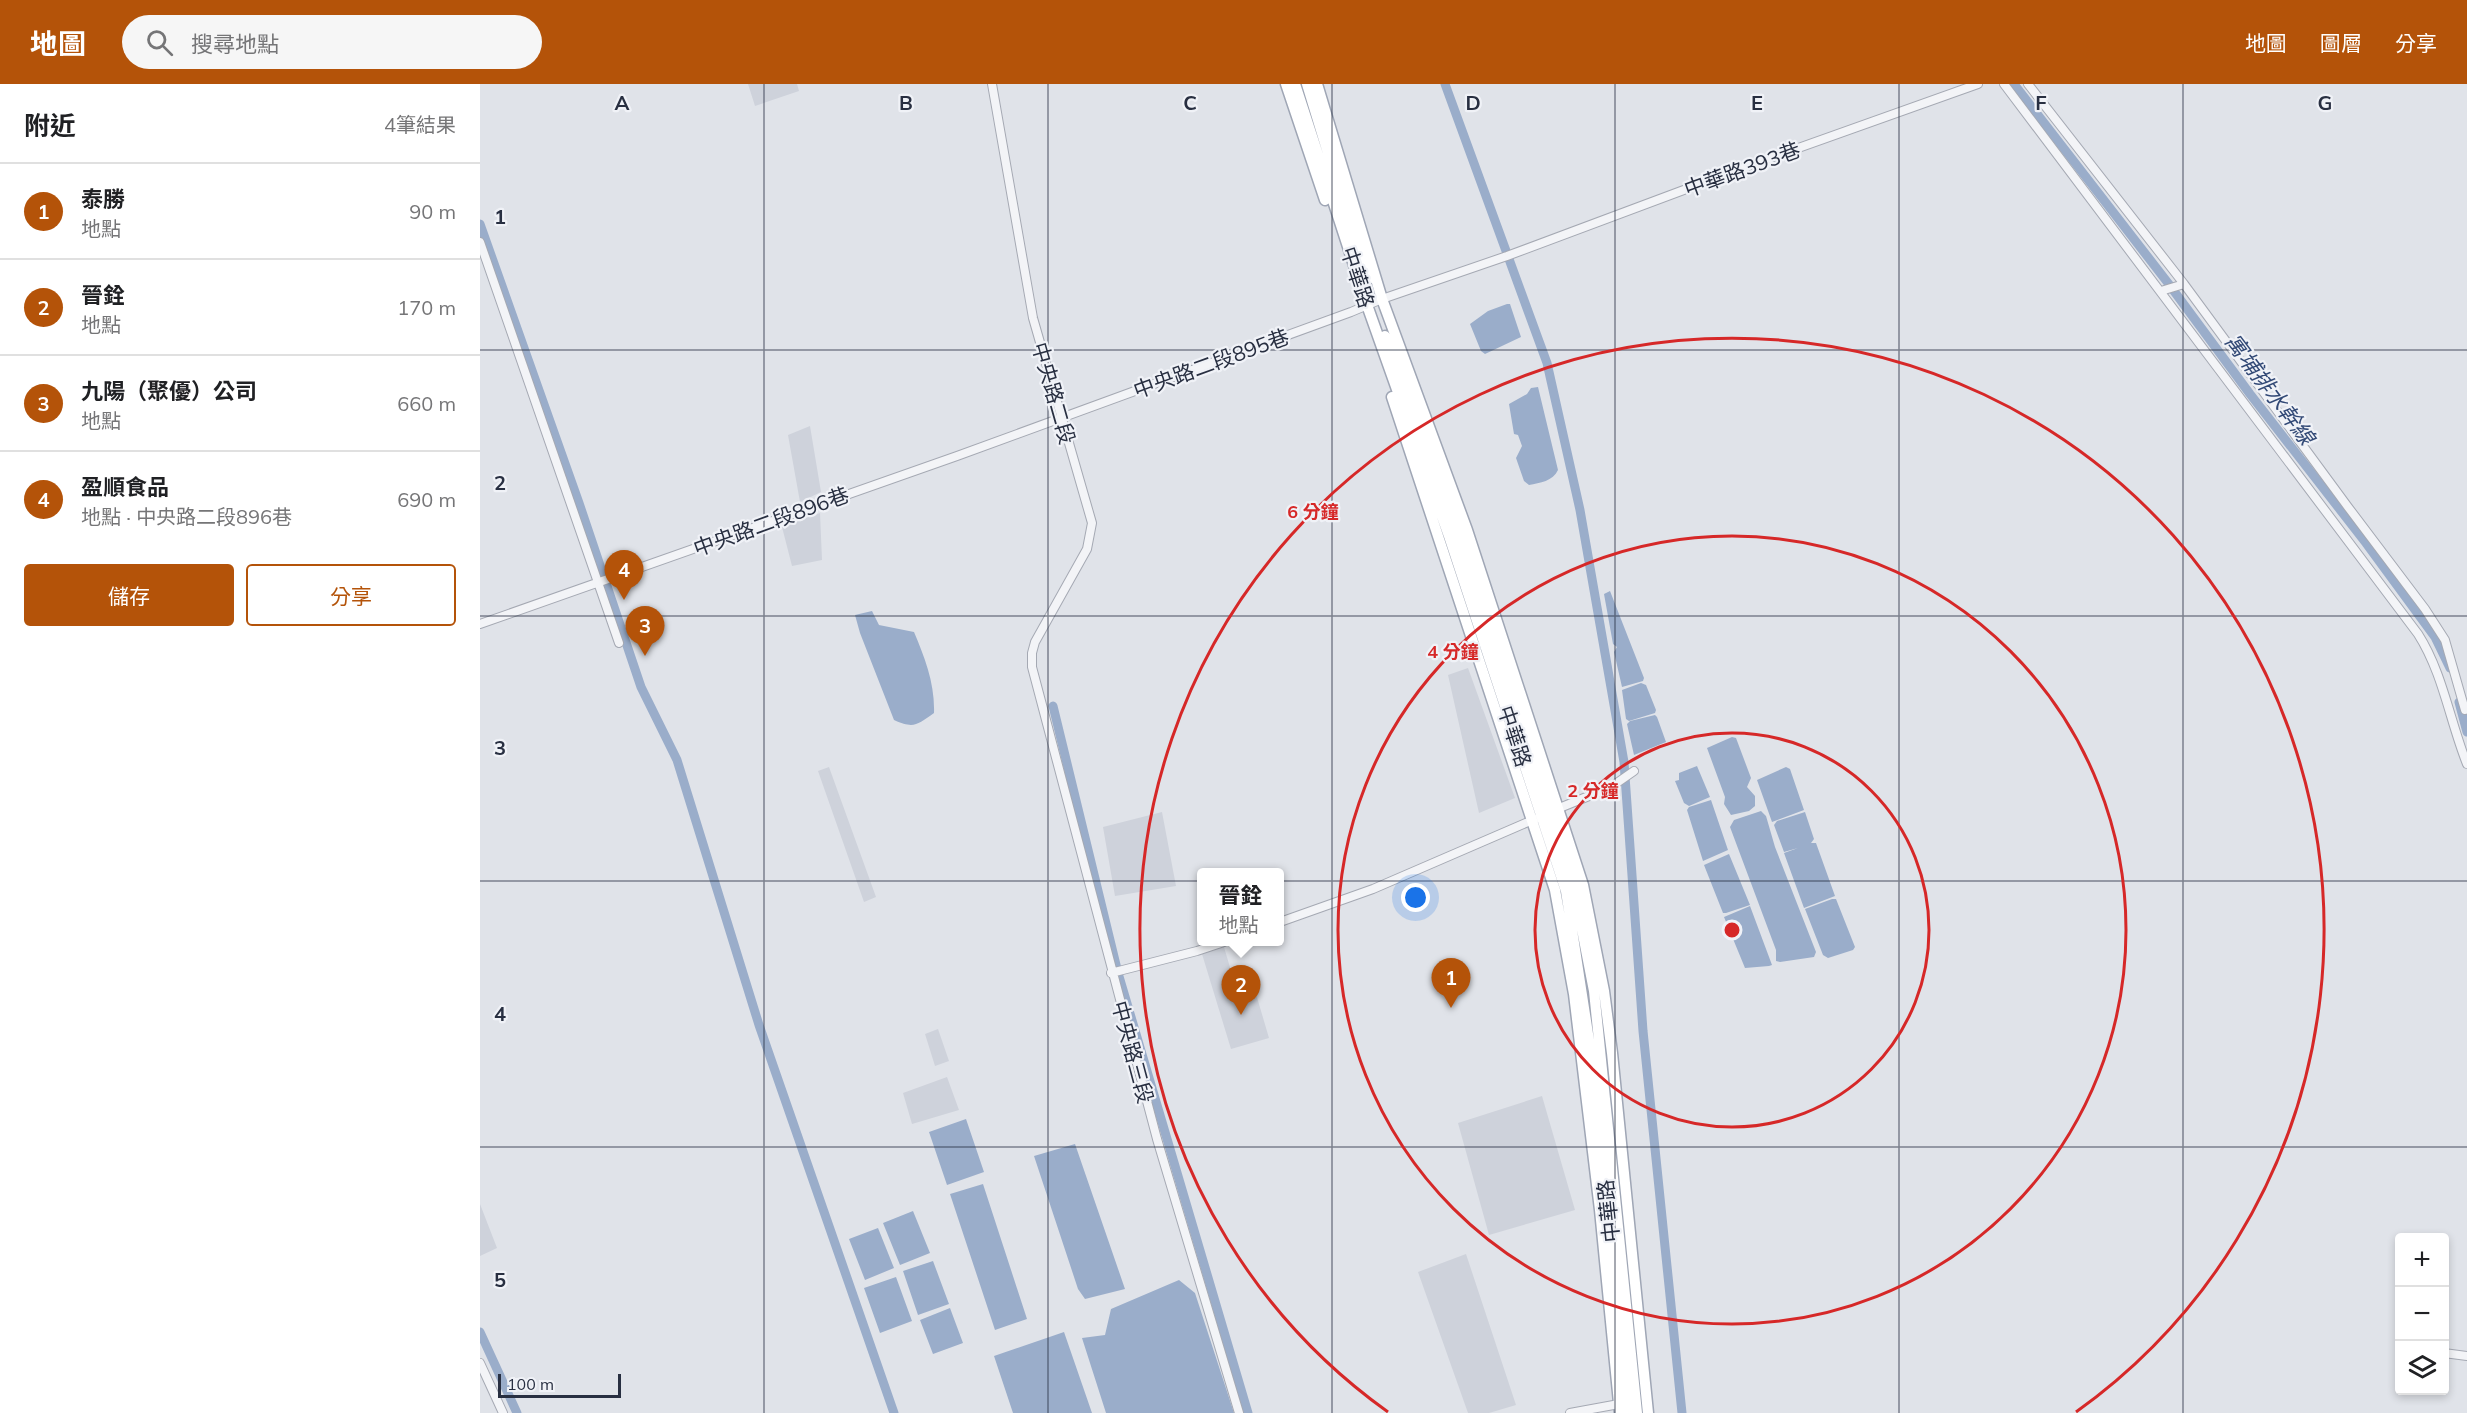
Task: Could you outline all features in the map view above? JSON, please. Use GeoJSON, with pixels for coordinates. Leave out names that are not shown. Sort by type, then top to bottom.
{"type":"FeatureCollection","features":[{"type":"Feature","properties":{"kind":"main road","name":"中華路"},"geometry":{"type":"LineString","coordinates":[[1286,84],[1371,303],[1467,530],[1545,814],[1555,890],[1574,994],[1600,1209],[1633,1411]]}},
{"type":"Feature","properties":{"kind":"main road","name":"中華路"},"geometry":{"type":"LineString","coordinates":[[1295,84],[1545,814],[1583,885],[1604,991],[1613,1064],[1633,1411]]}},
{"type":"Feature","properties":{"kind":"main road","name":"中華路"},"geometry":{"type":"LineString","coordinates":[[1307,84],[1371,303]]}},
{"type":"Feature","properties":{"kind":"main road","name":"中華路"},"geometry":{"type":"LineString","coordinates":[[1317,84],[1371,303]]}},
{"type":"Feature","properties":{"kind":"street","name":"中央路二段"},"geometry":{"type":"LineString","coordinates":[[992,84],[1033,318],[1092,529],[1087,549],[1035,642],[1032,667],[1037,688]]}},
{"type":"Feature","properties":{"kind":"street","name":"中華路393巷"},"geometry":{"type":"LineString","coordinates":[[1371,303],[1503,258],[1748,166],[1978,84]]}},
{"type":"Feature","properties":{"kind":"street"},"geometry":{"type":"LineString","coordinates":[[2004,84],[2418,634],[2426,646],[2439,679],[2456,738],[2467,764]]}},
{"type":"Feature","properties":{"kind":"street"},"geometry":{"type":"LineString","coordinates":[[2028,84],[2184,284],[2426,609],[2445,640],[2465,710]]}},
{"type":"Feature","properties":{"kind":"street"},"geometry":{"type":"LineString","coordinates":[[480,242],[619,643]]}},
{"type":"Feature","properties":{"kind":"street"},"geometry":{"type":"LineString","coordinates":[[2162,291],[2184,284]]}},
{"type":"Feature","properties":{"kind":"street","name":"中央路二段895巷"},"geometry":{"type":"LineString","coordinates":[[1061,417],[1371,303]]}},
{"type":"Feature","properties":{"kind":"street","name":"中央路二段896巷"},"geometry":{"type":"LineString","coordinates":[[480,624],[598,584],[1061,417]]}},
{"type":"Feature","properties":{"kind":"street","name":"中央路三段"},"geometry":{"type":"LineString","coordinates":[[1037,688],[1177,1210],[1198,1272],[1239,1413]]}},
{"type":"Feature","properties":{"kind":"street"},"geometry":{"type":"LineString","coordinates":[[1284,921],[1374,889],[1611,787],[1634,771]]}},
{"type":"Feature","properties":{"kind":"street"},"geometry":{"type":"LineString","coordinates":[[1112,974],[1212,946]]}},
{"type":"Feature","properties":{"kind":"street"},"geometry":{"type":"LineString","coordinates":[[2449,1354],[2467,1356]]}},
{"type":"Feature","properties":{"kind":"street"},"geometry":{"type":"LineString","coordinates":[[480,1364],[503,1413]]}},
{"type":"Feature","properties":{"kind":"street"},"geometry":{"type":"LineString","coordinates":[[1569,1413],[1633,1411]]}},
{"type":"Feature","properties":{"kind":"shaded area"},"geometry":{"type":"Polygon","coordinates":[[[748,84],[797,84],[799,91],[755,106],[748,84]]]}},
{"type":"Feature","properties":{"kind":"shaded area"},"geometry":{"type":"Polygon","coordinates":[[[810,426],[821,492],[800,502],[788,435],[810,426]]]}},
{"type":"Feature","properties":{"kind":"shaded area"},"geometry":{"type":"Polygon","coordinates":[[[820,513],[822,560],[792,566],[782,527],[820,513]]]}},
{"type":"Feature","properties":{"kind":"shaded area"},"geometry":{"type":"Polygon","coordinates":[[[1468,668],[1515,798],[1479,813],[1448,675],[1468,668]]]}},
{"type":"Feature","properties":{"kind":"shaded area"},"geometry":{"type":"Polygon","coordinates":[[[829,767],[876,897],[864,902],[818,771],[829,767]]]}},
{"type":"Feature","properties":{"kind":"shaded area"},"geometry":{"type":"Polygon","coordinates":[[[1162,812],[1176,886],[1115,896],[1103,827],[1162,812]]]}},
{"type":"Feature","properties":{"kind":"shaded area"},"geometry":{"type":"Polygon","coordinates":[[[1224,947],[1234,981],[1251,977],[1269,1038],[1231,1049],[1202,954],[1224,947]]]}},
{"type":"Feature","properties":{"kind":"shaded area"},"geometry":{"type":"Polygon","coordinates":[[[938,1029],[949,1061],[935,1066],[925,1034],[938,1029]]]}},
{"type":"Feature","properties":{"kind":"shaded area"},"geometry":{"type":"Polygon","coordinates":[[[947,1077],[959,1110],[912,1124],[903,1093],[947,1077]]]}},
{"type":"Feature","properties":{"kind":"shaded area"},"geometry":{"type":"Polygon","coordinates":[[[1542,1096],[1575,1210],[1489,1235],[1458,1123],[1542,1096]]]}},
{"type":"Feature","properties":{"kind":"shaded area"},"geometry":{"type":"Polygon","coordinates":[[[480,1204],[497,1248],[480,1256],[480,1204]]]}},
{"type":"Feature","properties":{"kind":"shaded area"},"geometry":{"type":"Polygon","coordinates":[[[1466,1254],[1516,1405],[1489,1413],[1468,1413],[1418,1272],[1466,1254]]]}},
{"type":"Feature","properties":{"kind":"water"},"geometry":{"type":"Polygon","coordinates":[[[1510,304],[1521,337],[1485,354],[1481,351],[1470,324],[1488,311],[1510,304]]]}},
{"type":"Feature","properties":{"kind":"water"},"geometry":{"type":"Polygon","coordinates":[[[1538,387],[1558,470],[1550,479],[1529,485],[1524,481],[1516,458],[1522,446],[1518,435],[1514,434],[1509,404],[1527,394],[1531,388],[1538,387]]]}},
{"type":"Feature","properties":{"kind":"water"},"geometry":{"type":"Polygon","coordinates":[[[1610,591],[1644,678],[1643,681],[1622,687],[1614,652],[1617,647],[1613,644],[1604,594],[1610,591]]]}},
{"type":"Feature","properties":{"kind":"water"},"geometry":{"type":"Polygon","coordinates":[[[872,611],[879,625],[914,632],[928,671],[934,702],[934,713],[919,723],[911,725],[894,720],[855,615],[872,611]]]}},
{"type":"Feature","properties":{"kind":"water"},"geometry":{"type":"Polygon","coordinates":[[[1641,683],[1646,685],[1656,710],[1655,713],[1629,721],[1626,719],[1622,690],[1641,683]]]}},
{"type":"Feature","properties":{"kind":"water"},"geometry":{"type":"Polygon","coordinates":[[[1655,715],[1666,742],[1634,755],[1627,724],[1630,721],[1655,715]]]}},
{"type":"Feature","properties":{"kind":"water"},"geometry":{"type":"Polygon","coordinates":[[[1732,737],[1736,738],[1751,778],[1747,787],[1755,796],[1755,806],[1749,811],[1731,815],[1724,804],[1725,797],[1707,748],[1732,737]]]}},
{"type":"Feature","properties":{"kind":"water"},"geometry":{"type":"Polygon","coordinates":[[[1697,766],[1710,797],[1689,806],[1684,803],[1675,781],[1679,780],[1679,773],[1697,766]]]}},
{"type":"Feature","properties":{"kind":"water"},"geometry":{"type":"Polygon","coordinates":[[[1786,767],[1790,769],[1804,810],[1772,822],[1757,780],[1786,767]]]}},
{"type":"Feature","properties":{"kind":"water"},"geometry":{"type":"Polygon","coordinates":[[[1711,800],[1728,850],[1703,861],[1687,810],[1689,807],[1711,800]]]}},
{"type":"Feature","properties":{"kind":"water"},"geometry":{"type":"Polygon","coordinates":[[[1761,811],[1766,816],[1775,847],[1816,952],[1814,957],[1776,961],[1776,950],[1730,827],[1734,820],[1761,811]]]}},
{"type":"Feature","properties":{"kind":"water"},"geometry":{"type":"Polygon","coordinates":[[[1805,812],[1814,839],[1811,843],[1816,843],[1835,896],[1804,908],[1784,853],[1798,848],[1784,852],[1774,825],[1777,821],[1805,812]]]}},
{"type":"Feature","properties":{"kind":"water"},"geometry":{"type":"Polygon","coordinates":[[[1729,854],[1750,905],[1723,913],[1704,865],[1729,854]]]}},
{"type":"Feature","properties":{"kind":"water"},"geometry":{"type":"Polygon","coordinates":[[[1836,899],[1855,947],[1853,950],[1828,958],[1823,955],[1805,909],[1836,899]]]}},
{"type":"Feature","properties":{"kind":"water"},"geometry":{"type":"Polygon","coordinates":[[[1750,906],[1772,965],[1745,968],[1724,917],[1750,906]]]}},
{"type":"Feature","properties":{"kind":"water"},"geometry":{"type":"Polygon","coordinates":[[[966,1119],[984,1172],[947,1185],[929,1132],[966,1119]]]}},
{"type":"Feature","properties":{"kind":"water"},"geometry":{"type":"Polygon","coordinates":[[[1075,1144],[1125,1289],[1085,1299],[1078,1289],[1034,1156],[1075,1144]]]}},
{"type":"Feature","properties":{"kind":"water"},"geometry":{"type":"Polygon","coordinates":[[[983,1184],[1027,1319],[995,1330],[950,1194],[983,1184]]]}},
{"type":"Feature","properties":{"kind":"water"},"geometry":{"type":"Polygon","coordinates":[[[913,1211],[930,1253],[900,1265],[883,1223],[913,1211]]]}},
{"type":"Feature","properties":{"kind":"water"},"geometry":{"type":"Polygon","coordinates":[[[878,1228],[894,1268],[865,1280],[849,1239],[878,1228]]]}},
{"type":"Feature","properties":{"kind":"water"},"geometry":{"type":"Polygon","coordinates":[[[933,1261],[949,1304],[918,1315],[903,1271],[933,1261]]]}},
{"type":"Feature","properties":{"kind":"water"},"geometry":{"type":"Polygon","coordinates":[[[896,1277],[912,1321],[880,1333],[864,1288],[896,1277]]]}},
{"type":"Feature","properties":{"kind":"water"},"geometry":{"type":"Polygon","coordinates":[[[1179,1280],[1195,1293],[1234,1413],[1106,1413],[1082,1338],[1105,1335],[1111,1309],[1179,1280]]]}},
{"type":"Feature","properties":{"kind":"water"},"geometry":{"type":"Polygon","coordinates":[[[950,1308],[963,1343],[933,1354],[920,1320],[950,1308]]]}},
{"type":"Feature","properties":{"kind":"water"},"geometry":{"type":"Polygon","coordinates":[[[1064,1332],[1092,1413],[1013,1413],[994,1356],[1064,1332]]]}},
{"type":"Feature","properties":{"kind":"waterway"},"geometry":{"type":"LineString","coordinates":[[1445,84],[1547,363],[1580,510],[1624,762],[1643,1031],[1682,1413]]}},
{"type":"Feature","properties":{"kind":"waterway","name":"寓埔排水幹線"},"geometry":{"type":"LineString","coordinates":[[2014,84],[2366,543],[2435,637],[2450,668]]}},
{"type":"Feature","properties":{"kind":"waterway"},"geometry":{"type":"LineString","coordinates":[[480,224],[579,503],[641,687],[677,760],[759,1025],[894,1413]]}},
{"type":"Feature","properties":{"kind":"waterway","name":"寓埔排水幹線"},"geometry":{"type":"LineString","coordinates":[[2459,702],[2467,732]]}},
{"type":"Feature","properties":{"kind":"waterway"},"geometry":{"type":"LineString","coordinates":[[1053,706],[1118,973],[1248,1413]]}},
{"type":"Feature","properties":{"kind":"waterway"},"geometry":{"type":"LineString","coordinates":[[480,1332],[517,1413]]}},
{"type":"Feature","properties":{"kind":"place","name":"盈順食品"},"geometry":{"type":"Point","coordinates":[624,600]}},
{"type":"Feature","properties":{"kind":"place","name":"九陽（聚優）公司"},"geometry":{"type":"Point","coordinates":[645,656]}},
{"type":"Feature","properties":{"kind":"place","name":"泰勝"},"geometry":{"type":"Point","coordinates":[1451,1008]}},
{"type":"Feature","properties":{"kind":"place","name":"晉銓"},"geometry":{"type":"Point","coordinates":[1241,1015]}}]}
